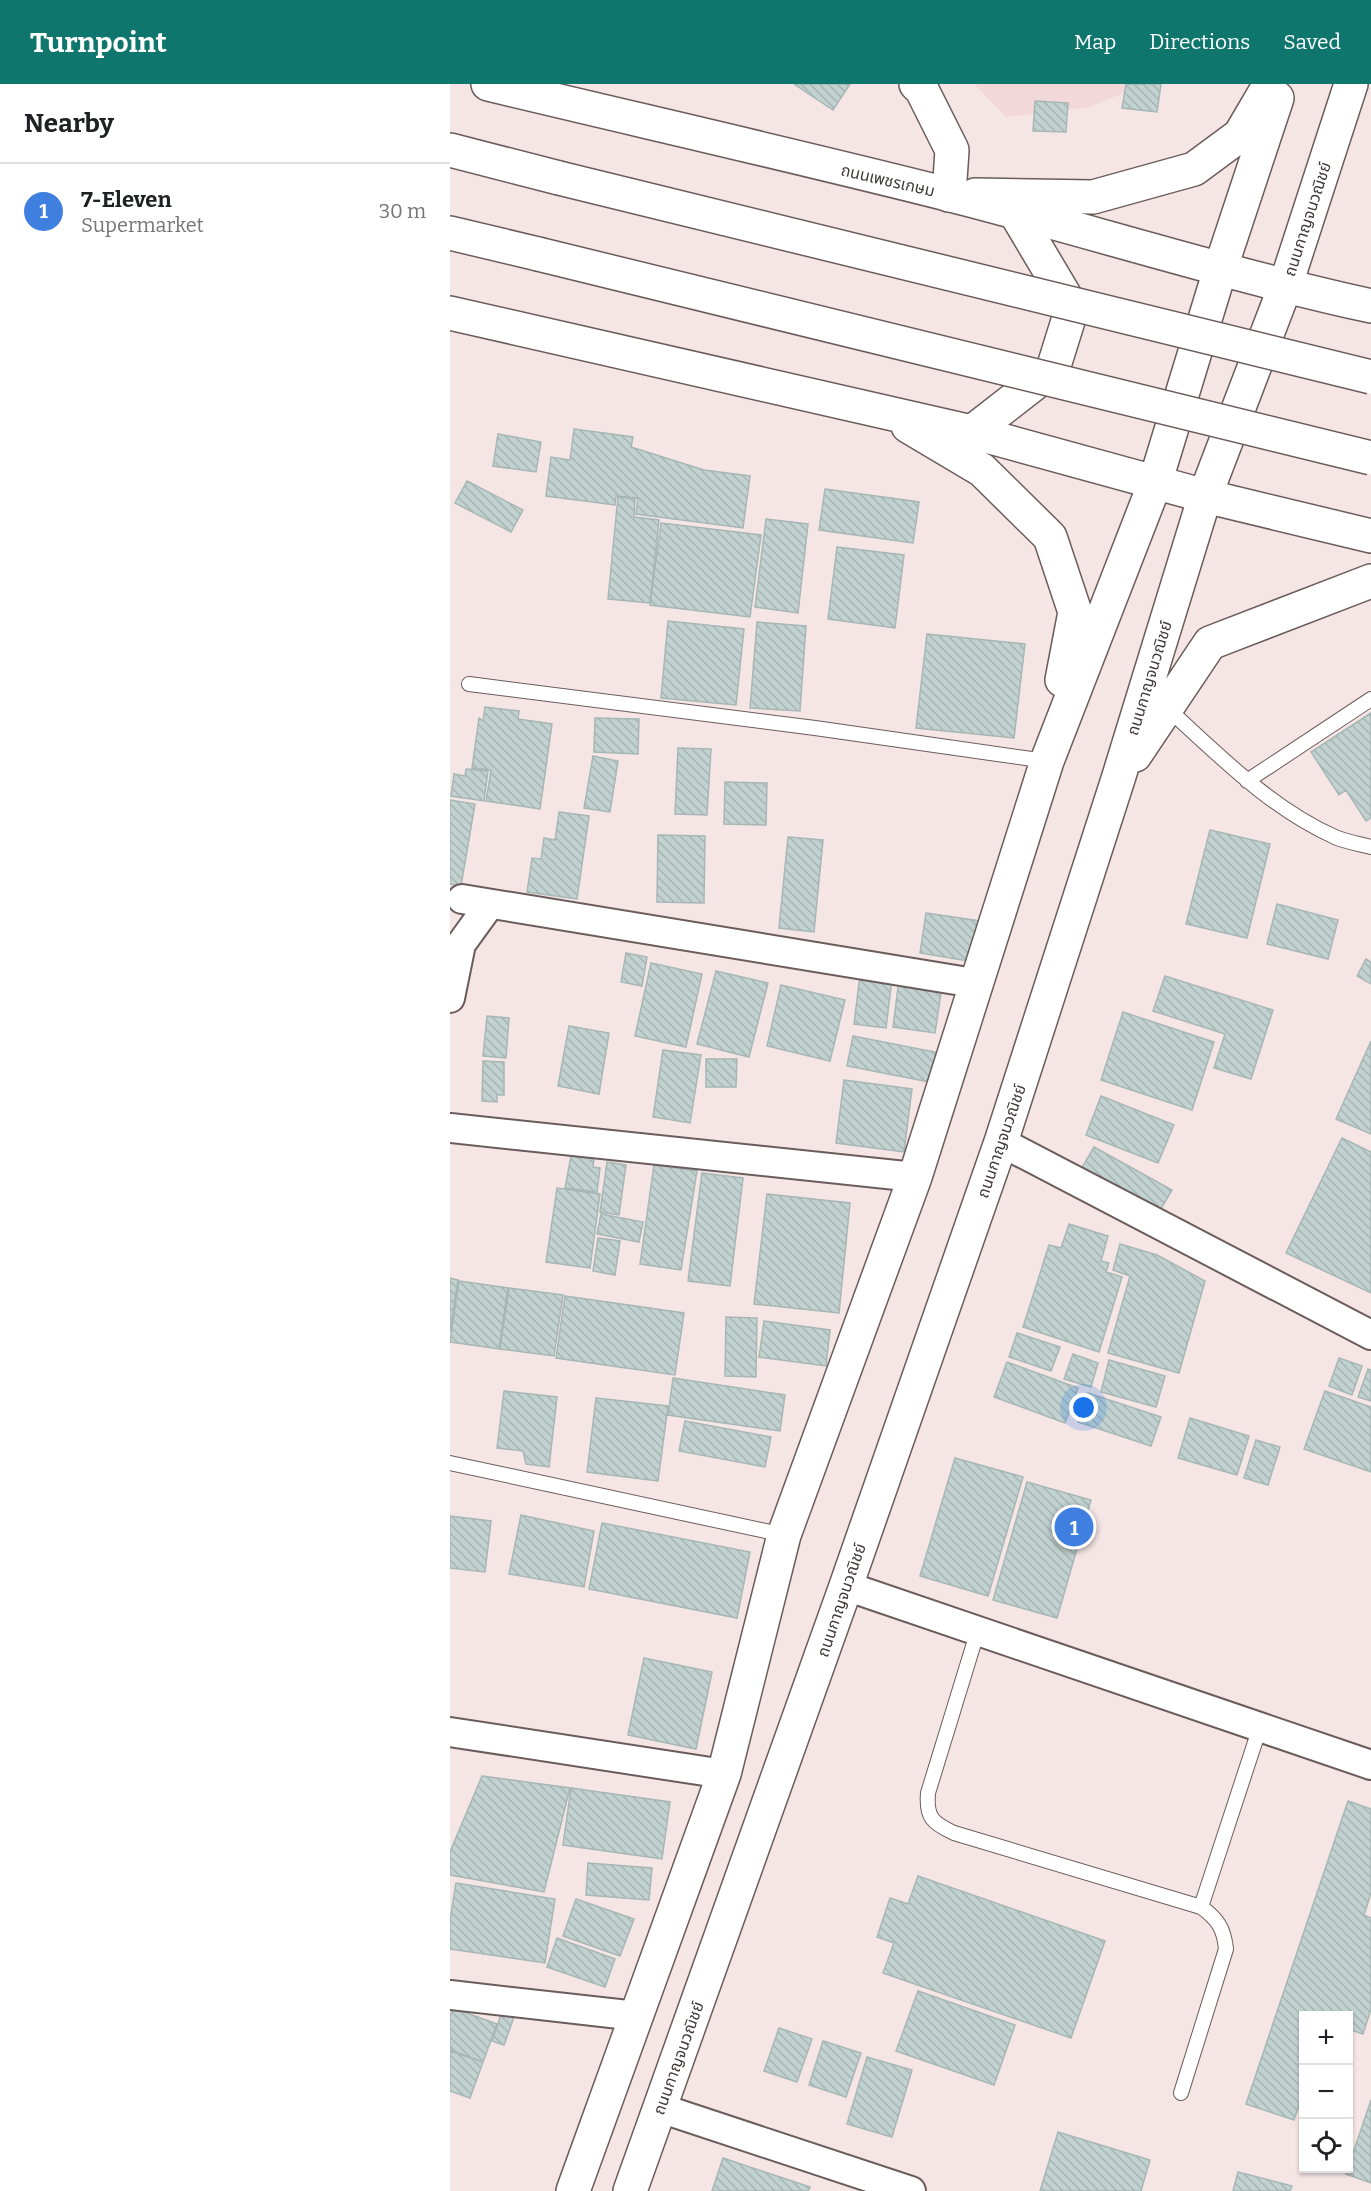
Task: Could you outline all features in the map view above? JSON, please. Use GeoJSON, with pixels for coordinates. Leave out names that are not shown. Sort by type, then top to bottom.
{"type":"FeatureCollection","features":[{"type":"Feature","properties":{"kind":"main road","name":"ถนนเพชรเกษม"},"geometry":{"type":"LineString","coordinates":[[488,84],[949,195],[1220,270],[1371,306]]}},
{"type":"Feature","properties":{"kind":"main road"},"geometry":{"type":"LineString","coordinates":[[916,84],[922,90],[952,150],[949,195],[1093,197],[1194,168],[1240,135],[1270,84]]}},
{"type":"Feature","properties":{"kind":"main road"},"geometry":{"type":"LineString","coordinates":[[573,2191],[724,1774],[784,1535],[915,1177],[974,983],[1047,761],[1155,483],[1220,270],[1282,84]]}},
{"type":"Feature","properties":{"kind":"main road","name":"ถนนกาญจนวณิชย์"},"geometry":{"type":"LineString","coordinates":[[630,2191],[846,1586],[1001,1142],[1119,776],[1204,496],[1286,287],[1351,84]]}},
{"type":"Feature","properties":{"kind":"main road"},"geometry":{"type":"LineString","coordinates":[[450,150],[1371,377]]}},
{"type":"Feature","properties":{"kind":"main road"},"geometry":{"type":"LineString","coordinates":[[972,432],[1053,369],[1072,308],[1015,212]]}},
{"type":"Feature","properties":{"kind":"main road"},"geometry":{"type":"LineString","coordinates":[[450,234],[1371,458]]}},
{"type":"Feature","properties":{"kind":"main road"},"geometry":{"type":"LineString","coordinates":[[450,313],[972,432],[1204,496],[1371,536]]}},
{"type":"Feature","properties":{"kind":"main road"},"geometry":{"type":"LineString","coordinates":[[886,412],[982,470],[1050,537],[1075,612],[1047,761]]}},
{"type":"Feature","properties":{"kind":"main road"},"geometry":{"type":"LineString","coordinates":[[1119,776],[1168,709],[1210,643],[1371,581]]}},
{"type":"Feature","properties":{"kind":"street"},"geometry":{"type":"LineString","coordinates":[[462,899],[974,983]]}},
{"type":"Feature","properties":{"kind":"street"},"geometry":{"type":"LineString","coordinates":[[450,998],[460,944],[490,904]]}},
{"type":"Feature","properties":{"kind":"street"},"geometry":{"type":"LineString","coordinates":[[450,1128],[915,1177]]}},
{"type":"Feature","properties":{"kind":"street"},"geometry":{"type":"LineString","coordinates":[[1001,1142],[1371,1335]]}},
{"type":"Feature","properties":{"kind":"street"},"geometry":{"type":"LineString","coordinates":[[846,1586],[1371,1765]]}},
{"type":"Feature","properties":{"kind":"street"},"geometry":{"type":"LineString","coordinates":[[450,1732],[724,1774]]}},
{"type":"Feature","properties":{"kind":"street"},"geometry":{"type":"LineString","coordinates":[[450,1995],[638,2016]]}},
{"type":"Feature","properties":{"kind":"street"},"geometry":{"type":"LineString","coordinates":[[660,2108],[911,2191]]}},
{"type":"Feature","properties":{"kind":"lane"},"geometry":{"type":"LineString","coordinates":[[469,684],[815,728],[1047,761]]}},
{"type":"Feature","properties":{"kind":"lane"},"geometry":{"type":"LineString","coordinates":[[1247,781],[1371,699]]}},
{"type":"Feature","properties":{"kind":"lane"},"geometry":{"type":"LineString","coordinates":[[1168,709],[1247,781],[1290,812],[1337,838],[1371,846]]}},
{"type":"Feature","properties":{"kind":"lane"},"geometry":{"type":"LineString","coordinates":[[450,1463],[784,1535]]}},
{"type":"Feature","properties":{"kind":"lane"},"geometry":{"type":"LineString","coordinates":[[978,1630],[928,1793],[927,1811],[933,1824],[954,1833],[1201,1907],[1214,1916],[1224,1932],[1226,1949],[1181,2093]]}},
{"type":"Feature","properties":{"kind":"lane"},"geometry":{"type":"LineString","coordinates":[[1201,1907],[1260,1727]]}},
{"type":"Feature","properties":{"kind":"shaded area"},"geometry":{"type":"Polygon","coordinates":[[[974,84],[1146,84],[1089,107],[1006,117],[974,84]]]}},
{"type":"Feature","properties":{"kind":"building"},"geometry":{"type":"Polygon","coordinates":[[[794,84],[850,84],[833,110],[794,84]]]}},
{"type":"Feature","properties":{"kind":"building"},"geometry":{"type":"Polygon","coordinates":[[[1126,84],[1161,84],[1157,112],[1122,108],[1126,84]]]}},
{"type":"Feature","properties":{"kind":"building"},"geometry":{"type":"Polygon","coordinates":[[[1035,101],[1068,103],[1066,132],[1033,131],[1035,101]]]}},
{"type":"Feature","properties":{"kind":"building"},"geometry":{"type":"Polygon","coordinates":[[[574,429],[633,437],[631,447],[704,470],[750,476],[743,528],[636,514],[638,498],[616,496],[615,505],[546,496],[551,457],[570,460],[574,429]]]}},
{"type":"Feature","properties":{"kind":"building"},"geometry":{"type":"Polygon","coordinates":[[[498,434],[541,442],[536,472],[493,466],[498,434]]]}},
{"type":"Feature","properties":{"kind":"building"},"geometry":{"type":"Polygon","coordinates":[[[467,481],[523,510],[511,532],[455,503],[467,481]]]}},
{"type":"Feature","properties":{"kind":"building"},"geometry":{"type":"Polygon","coordinates":[[[825,489],[919,502],[913,543],[819,530],[825,489]]]}},
{"type":"Feature","properties":{"kind":"building"},"geometry":{"type":"Polygon","coordinates":[[[618,497],[635,499],[634,517],[659,520],[650,603],[608,599],[618,497]]]}},
{"type":"Feature","properties":{"kind":"building"},"geometry":{"type":"Polygon","coordinates":[[[766,519],[808,524],[798,613],[755,607],[766,519]]]}},
{"type":"Feature","properties":{"kind":"building"},"geometry":{"type":"Polygon","coordinates":[[[661,523],[761,535],[750,617],[650,605],[661,523]]]}},
{"type":"Feature","properties":{"kind":"building"},"geometry":{"type":"Polygon","coordinates":[[[837,547],[904,555],[895,628],[828,619],[837,547]]]}},
{"type":"Feature","properties":{"kind":"building"},"geometry":{"type":"Polygon","coordinates":[[[668,621],[744,629],[736,705],[661,698],[668,621]]]}},
{"type":"Feature","properties":{"kind":"building"},"geometry":{"type":"Polygon","coordinates":[[[757,622],[806,626],[800,711],[750,708],[757,622]]]}},
{"type":"Feature","properties":{"kind":"building"},"geometry":{"type":"Polygon","coordinates":[[[927,634],[1025,644],[1014,738],[916,728],[927,634]]]}},
{"type":"Feature","properties":{"kind":"building"},"geometry":{"type":"Polygon","coordinates":[[[485,707],[519,711],[518,719],[552,724],[540,809],[486,801],[491,770],[472,768],[479,718],[483,721],[485,707]]]}},
{"type":"Feature","properties":{"kind":"building"},"geometry":{"type":"Polygon","coordinates":[[[1371,713],[1371,818],[1366,821],[1346,790],[1339,795],[1311,752],[1371,713]]]}},
{"type":"Feature","properties":{"kind":"building"},"geometry":{"type":"Polygon","coordinates":[[[595,718],[639,719],[638,754],[594,752],[595,718]]]}},
{"type":"Feature","properties":{"kind":"building"},"geometry":{"type":"Polygon","coordinates":[[[678,748],[711,749],[707,815],[675,814],[678,748]]]}},
{"type":"Feature","properties":{"kind":"building"},"geometry":{"type":"Polygon","coordinates":[[[593,756],[618,761],[610,812],[584,808],[593,756]]]}},
{"type":"Feature","properties":{"kind":"building"},"geometry":{"type":"Polygon","coordinates":[[[466,769],[488,771],[484,801],[451,796],[454,774],[465,776],[466,769]]]}},
{"type":"Feature","properties":{"kind":"building"},"geometry":{"type":"Polygon","coordinates":[[[725,782],[767,783],[766,825],[724,824],[725,782]]]}},
{"type":"Feature","properties":{"kind":"building"},"geometry":{"type":"Polygon","coordinates":[[[450,800],[475,804],[461,886],[450,884],[450,800]]]}},
{"type":"Feature","properties":{"kind":"building"},"geometry":{"type":"Polygon","coordinates":[[[559,812],[589,816],[577,899],[527,892],[532,858],[541,859],[544,838],[555,840],[559,812]]]}},
{"type":"Feature","properties":{"kind":"building"},"geometry":{"type":"Polygon","coordinates":[[[1210,830],[1270,844],[1247,938],[1186,924],[1210,830]]]}},
{"type":"Feature","properties":{"kind":"building"},"geometry":{"type":"Polygon","coordinates":[[[658,835],[705,836],[704,903],[657,902],[658,835]]]}},
{"type":"Feature","properties":{"kind":"building"},"geometry":{"type":"Polygon","coordinates":[[[788,837],[823,840],[814,932],[779,928],[788,837]]]}},
{"type":"Feature","properties":{"kind":"building"},"geometry":{"type":"Polygon","coordinates":[[[1277,904],[1338,920],[1328,959],[1267,944],[1277,904]]]}},
{"type":"Feature","properties":{"kind":"building"},"geometry":{"type":"Polygon","coordinates":[[[926,913],[980,921],[974,962],[920,953],[926,913]]]}},
{"type":"Feature","properties":{"kind":"building"},"geometry":{"type":"Polygon","coordinates":[[[626,953],[647,957],[642,986],[621,982],[626,953]]]}},
{"type":"Feature","properties":{"kind":"building"},"geometry":{"type":"Polygon","coordinates":[[[1366,959],[1371,962],[1371,984],[1357,976],[1366,959]]]}},
{"type":"Feature","properties":{"kind":"building"},"geometry":{"type":"Polygon","coordinates":[[[651,963],[702,974],[686,1047],[635,1036],[651,963]]]}},
{"type":"Feature","properties":{"kind":"building"},"geometry":{"type":"Polygon","coordinates":[[[716,971],[768,983],[749,1057],[697,1044],[716,971]]]}},
{"type":"Feature","properties":{"kind":"building"},"geometry":{"type":"Polygon","coordinates":[[[860,975],[892,979],[886,1028],[854,1024],[860,975]]]}},
{"type":"Feature","properties":{"kind":"building"},"geometry":{"type":"Polygon","coordinates":[[[1165,976],[1273,1010],[1251,1079],[1214,1068],[1225,1034],[1153,1011],[1165,976]]]}},
{"type":"Feature","properties":{"kind":"building"},"geometry":{"type":"Polygon","coordinates":[[[899,980],[942,986],[935,1033],[893,1027],[899,980]]]}},
{"type":"Feature","properties":{"kind":"building"},"geometry":{"type":"Polygon","coordinates":[[[781,985],[845,1000],[830,1061],[767,1046],[781,985]]]}},
{"type":"Feature","properties":{"kind":"building"},"geometry":{"type":"Polygon","coordinates":[[[1123,1012],[1214,1042],[1192,1110],[1101,1080],[1123,1012]]]}},
{"type":"Feature","properties":{"kind":"building"},"geometry":{"type":"Polygon","coordinates":[[[487,1016],[509,1018],[506,1058],[483,1056],[487,1016]]]}},
{"type":"Feature","properties":{"kind":"building"},"geometry":{"type":"Polygon","coordinates":[[[569,1026],[609,1033],[599,1094],[558,1086],[569,1026]]]}},
{"type":"Feature","properties":{"kind":"building"},"geometry":{"type":"Polygon","coordinates":[[[853,1036],[940,1053],[935,1083],[847,1066],[853,1036]]]}},
{"type":"Feature","properties":{"kind":"building"},"geometry":{"type":"Polygon","coordinates":[[[1371,1041],[1371,1134],[1336,1119],[1371,1041]]]}},
{"type":"Feature","properties":{"kind":"building"},"geometry":{"type":"Polygon","coordinates":[[[663,1050],[701,1055],[690,1123],[653,1117],[663,1050]]]}},
{"type":"Feature","properties":{"kind":"building"},"geometry":{"type":"Polygon","coordinates":[[[706,1059],[737,1059],[736,1087],[706,1087],[706,1059]]]}},
{"type":"Feature","properties":{"kind":"building"},"geometry":{"type":"Polygon","coordinates":[[[483,1061],[504,1062],[504,1095],[497,1095],[497,1102],[482,1101],[483,1061]]]}},
{"type":"Feature","properties":{"kind":"building"},"geometry":{"type":"Polygon","coordinates":[[[844,1080],[912,1089],[904,1152],[836,1143],[844,1080]]]}},
{"type":"Feature","properties":{"kind":"building"},"geometry":{"type":"Polygon","coordinates":[[[1101,1096],[1174,1125],[1158,1163],[1086,1135],[1101,1096]]]}},
{"type":"Feature","properties":{"kind":"building"},"geometry":{"type":"Polygon","coordinates":[[[1342,1138],[1371,1152],[1371,1293],[1286,1253],[1342,1138]]]}},
{"type":"Feature","properties":{"kind":"building"},"geometry":{"type":"Polygon","coordinates":[[[1094,1147],[1172,1190],[1158,1214],[1080,1171],[1094,1147]]]}},
{"type":"Feature","properties":{"kind":"building"},"geometry":{"type":"Polygon","coordinates":[[[571,1156],[594,1159],[593,1167],[600,1168],[597,1192],[565,1188],[571,1156]]]}},
{"type":"Feature","properties":{"kind":"building"},"geometry":{"type":"Polygon","coordinates":[[[607,1162],[626,1165],[619,1215],[600,1212],[607,1162]]]}},
{"type":"Feature","properties":{"kind":"building"},"geometry":{"type":"Polygon","coordinates":[[[654,1165],[697,1171],[681,1270],[640,1264],[654,1165]]]}},
{"type":"Feature","properties":{"kind":"building"},"geometry":{"type":"Polygon","coordinates":[[[702,1173],[743,1178],[730,1286],[688,1281],[702,1173]]]}},
{"type":"Feature","properties":{"kind":"building"},"geometry":{"type":"Polygon","coordinates":[[[557,1188],[600,1194],[590,1268],[546,1262],[557,1188]]]}},
{"type":"Feature","properties":{"kind":"building"},"geometry":{"type":"Polygon","coordinates":[[[767,1194],[850,1203],[839,1313],[754,1304],[767,1194]]]}},
{"type":"Feature","properties":{"kind":"building"},"geometry":{"type":"Polygon","coordinates":[[[601,1214],[643,1222],[639,1242],[597,1234],[601,1214]]]}},
{"type":"Feature","properties":{"kind":"building"},"geometry":{"type":"Polygon","coordinates":[[[1069,1224],[1108,1236],[1101,1261],[1109,1263],[1106,1272],[1122,1277],[1099,1352],[1023,1327],[1049,1245],[1061,1248],[1069,1224]]]}},
{"type":"Feature","properties":{"kind":"building"},"geometry":{"type":"Polygon","coordinates":[[[598,1238],[620,1241],[615,1275],[593,1271],[598,1238]]]}},
{"type":"Feature","properties":{"kind":"building"},"geometry":{"type":"Polygon","coordinates":[[[1120,1244],[1157,1255],[1205,1281],[1179,1373],[1108,1353],[1130,1276],[1113,1270],[1120,1244]]]}},
{"type":"Feature","properties":{"kind":"building"},"geometry":{"type":"Polygon","coordinates":[[[450,1278],[458,1280],[450,1332],[450,1278]]]}},
{"type":"Feature","properties":{"kind":"building"},"geometry":{"type":"Polygon","coordinates":[[[459,1281],[508,1288],[499,1349],[450,1342],[459,1281]]]}},
{"type":"Feature","properties":{"kind":"building"},"geometry":{"type":"Polygon","coordinates":[[[509,1288],[563,1295],[554,1356],[500,1349],[509,1288]]]}},
{"type":"Feature","properties":{"kind":"building"},"geometry":{"type":"Polygon","coordinates":[[[565,1296],[684,1313],[675,1375],[556,1358],[565,1296]]]}},
{"type":"Feature","properties":{"kind":"building"},"geometry":{"type":"Polygon","coordinates":[[[726,1317],[757,1318],[756,1377],[725,1376],[726,1317]]]}},
{"type":"Feature","properties":{"kind":"building"},"geometry":{"type":"Polygon","coordinates":[[[764,1321],[830,1330],[826,1366],[759,1357],[764,1321]]]}},
{"type":"Feature","properties":{"kind":"building"},"geometry":{"type":"Polygon","coordinates":[[[1017,1333],[1060,1347],[1051,1371],[1009,1357],[1017,1333]]]}},
{"type":"Feature","properties":{"kind":"building"},"geometry":{"type":"Polygon","coordinates":[[[1073,1354],[1098,1363],[1091,1387],[1064,1379],[1073,1354]]]}},
{"type":"Feature","properties":{"kind":"building"},"geometry":{"type":"Polygon","coordinates":[[[1339,1358],[1362,1366],[1352,1395],[1329,1386],[1339,1358]]]}},
{"type":"Feature","properties":{"kind":"building"},"geometry":{"type":"Polygon","coordinates":[[[1109,1360],[1165,1376],[1156,1407],[1101,1392],[1109,1360]]]}},
{"type":"Feature","properties":{"kind":"building"},"geometry":{"type":"Polygon","coordinates":[[[1007,1362],[1078,1388],[1065,1423],[994,1397],[1007,1362]]]}},
{"type":"Feature","properties":{"kind":"building"},"geometry":{"type":"Polygon","coordinates":[[[1368,1369],[1371,1370],[1371,1401],[1358,1397],[1368,1369]]]}},
{"type":"Feature","properties":{"kind":"building"},"geometry":{"type":"Polygon","coordinates":[[[673,1378],[785,1395],[780,1431],[668,1415],[673,1378]]]}},
{"type":"Feature","properties":{"kind":"building"},"geometry":{"type":"Polygon","coordinates":[[[504,1391],[557,1397],[549,1467],[526,1464],[523,1451],[497,1448],[504,1391]]]}},
{"type":"Feature","properties":{"kind":"building"},"geometry":{"type":"Polygon","coordinates":[[[1325,1391],[1371,1407],[1371,1472],[1304,1449],[1325,1391]]]}},
{"type":"Feature","properties":{"kind":"building"},"geometry":{"type":"Polygon","coordinates":[[[1088,1393],[1161,1417],[1151,1446],[1078,1422],[1088,1393]]]}},
{"type":"Feature","properties":{"kind":"building"},"geometry":{"type":"Polygon","coordinates":[[[596,1398],[668,1406],[658,1481],[587,1472],[596,1398]]]}},
{"type":"Feature","properties":{"kind":"building"},"geometry":{"type":"Polygon","coordinates":[[[1190,1418],[1249,1436],[1237,1475],[1178,1458],[1190,1418]]]}},
{"type":"Feature","properties":{"kind":"building"},"geometry":{"type":"Polygon","coordinates":[[[685,1421],[771,1437],[765,1467],[679,1451],[685,1421]]]}},
{"type":"Feature","properties":{"kind":"building"},"geometry":{"type":"Polygon","coordinates":[[[1256,1440],[1280,1447],[1268,1485],[1244,1478],[1256,1440]]]}},
{"type":"Feature","properties":{"kind":"building"},"geometry":{"type":"Polygon","coordinates":[[[955,1458],[1023,1477],[988,1596],[920,1576],[955,1458]]]}},
{"type":"Feature","properties":{"kind":"building"},"geometry":{"type":"Polygon","coordinates":[[[1027,1482],[1091,1500],[1057,1618],[993,1600],[1027,1482]]]}},
{"type":"Feature","properties":{"kind":"building"},"geometry":{"type":"Polygon","coordinates":[[[521,1515],[594,1531],[584,1587],[509,1574],[521,1515]]]}},
{"type":"Feature","properties":{"kind":"building"},"geometry":{"type":"Polygon","coordinates":[[[450,1516],[491,1521],[485,1572],[450,1568],[450,1516]]]}},
{"type":"Feature","properties":{"kind":"building"},"geometry":{"type":"Polygon","coordinates":[[[602,1523],[750,1552],[737,1618],[589,1589],[602,1523]]]}},
{"type":"Feature","properties":{"kind":"building"},"geometry":{"type":"Polygon","coordinates":[[[644,1658],[712,1672],[696,1749],[628,1735],[644,1658]]]}},
{"type":"Feature","properties":{"kind":"building"},"geometry":{"type":"Polygon","coordinates":[[[482,1776],[570,1788],[544,1892],[450,1875],[450,1852],[482,1776]]]}},
{"type":"Feature","properties":{"kind":"building"},"geometry":{"type":"Polygon","coordinates":[[[571,1788],[670,1802],[662,1859],[563,1845],[571,1788]]]}},
{"type":"Feature","properties":{"kind":"building"},"geometry":{"type":"Polygon","coordinates":[[[1348,1801],[1371,1809],[1371,1893],[1364,1915],[1371,1918],[1371,2009],[1363,2034],[1353,2031],[1353,2011],[1299,2011],[1299,2106],[1294,2120],[1246,2104],[1348,1801]]]}},
{"type":"Feature","properties":{"kind":"building"},"geometry":{"type":"Polygon","coordinates":[[[588,1863],[652,1868],[649,1900],[586,1895],[588,1863]]]}},
{"type":"Feature","properties":{"kind":"building"},"geometry":{"type":"Polygon","coordinates":[[[918,1876],[1105,1941],[1071,2038],[883,1973],[894,1943],[877,1937],[890,1898],[908,1904],[918,1876]]]}},
{"type":"Feature","properties":{"kind":"building"},"geometry":{"type":"Polygon","coordinates":[[[456,1883],[555,1899],[545,1963],[450,1949],[450,1920],[456,1883]]]}},
{"type":"Feature","properties":{"kind":"building"},"geometry":{"type":"Polygon","coordinates":[[[576,1899],[634,1919],[620,1956],[563,1936],[576,1899]]]}},
{"type":"Feature","properties":{"kind":"building"},"geometry":{"type":"Polygon","coordinates":[[[557,1938],[615,1959],[605,1987],[547,1967],[557,1938]]]}},
{"type":"Feature","properties":{"kind":"building"},"geometry":{"type":"Polygon","coordinates":[[[918,1991],[1015,2025],[994,2085],[896,2051],[918,1991]]]}},
{"type":"Feature","properties":{"kind":"building"},"geometry":{"type":"Polygon","coordinates":[[[453,2008],[497,2024],[483,2062],[450,2050],[450,2016],[453,2008]]]}},
{"type":"Feature","properties":{"kind":"building"},"geometry":{"type":"Polygon","coordinates":[[[502,2012],[514,2017],[504,2045],[492,2041],[502,2012]]]}},
{"type":"Feature","properties":{"kind":"building"},"geometry":{"type":"Polygon","coordinates":[[[779,2028],[812,2039],[797,2082],[764,2071],[779,2028]]]}},
{"type":"Feature","properties":{"kind":"building"},"geometry":{"type":"Polygon","coordinates":[[[823,2041],[861,2053],[846,2097],[809,2085],[823,2041]]]}},
{"type":"Feature","properties":{"kind":"building"},"geometry":{"type":"Polygon","coordinates":[[[450,2051],[483,2062],[470,2098],[450,2091],[450,2051]]]}},
{"type":"Feature","properties":{"kind":"building"},"geometry":{"type":"Polygon","coordinates":[[[867,2057],[912,2070],[892,2137],[847,2124],[867,2057]]]}},
{"type":"Feature","properties":{"kind":"building"},"geometry":{"type":"Polygon","coordinates":[[[1371,2100],[1371,2183],[1346,2174],[1353,2173],[1353,2153],[1371,2100]]]}},
{"type":"Feature","properties":{"kind":"building"},"geometry":{"type":"Polygon","coordinates":[[[1058,2132],[1150,2160],[1141,2191],[1040,2191],[1058,2132]]]}},
{"type":"Feature","properties":{"kind":"building"},"geometry":{"type":"Polygon","coordinates":[[[723,2158],[810,2187],[808,2191],[712,2191],[723,2158]]]}},
{"type":"Feature","properties":{"kind":"building"},"geometry":{"type":"Polygon","coordinates":[[[1238,2172],[1292,2186],[1290,2191],[1233,2191],[1238,2172]]]}},
{"type":"Feature","properties":{"kind":"place","name":"7-Eleven"},"geometry":{"type":"Point","coordinates":[1074,1527]}}]}
